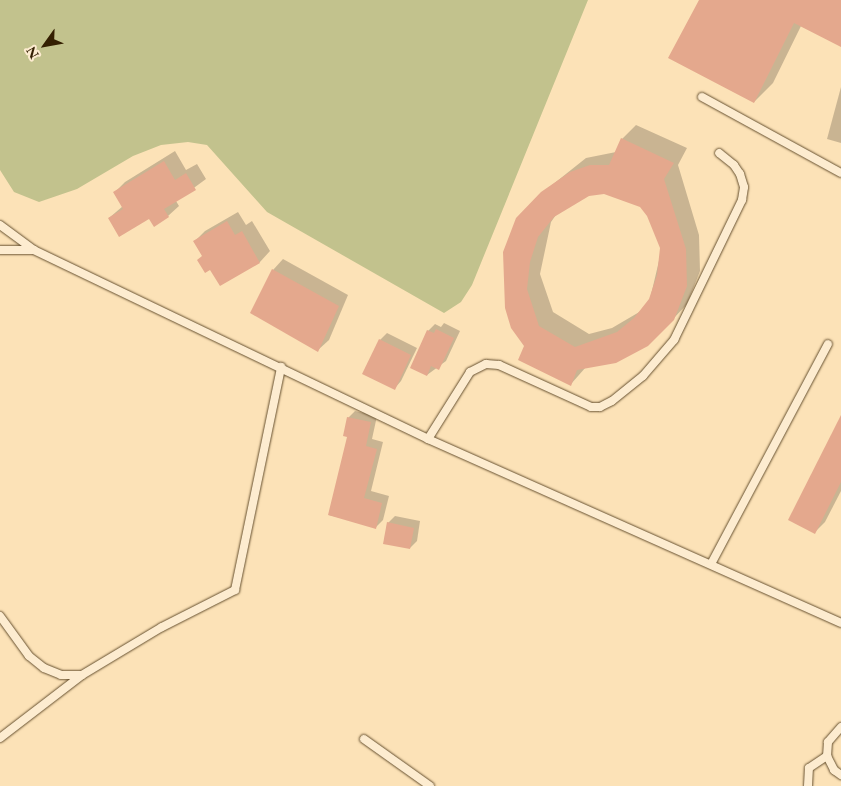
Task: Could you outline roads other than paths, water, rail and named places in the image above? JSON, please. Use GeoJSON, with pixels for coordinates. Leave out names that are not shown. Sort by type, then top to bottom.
{"type":"FeatureCollection","features":[{"type":"Feature","properties":{"kind":"lane"},"geometry":{"type":"LineString","coordinates":[[702,97],[841,172]]}},
{"type":"Feature","properties":{"kind":"lane"},"geometry":{"type":"LineString","coordinates":[[428,439],[470,372],[486,364],[499,365],[591,407],[600,407],[612,400],[643,376],[674,340],[742,200],[744,187],[740,174],[734,164],[719,153]]}},
{"type":"Feature","properties":{"kind":"lane"},"geometry":{"type":"LineString","coordinates":[[0,225],[34,250],[428,439],[841,623]]}},
{"type":"Feature","properties":{"kind":"lane"},"geometry":{"type":"LineString","coordinates":[[0,250],[34,250]]}},
{"type":"Feature","properties":{"kind":"lane"},"geometry":{"type":"LineString","coordinates":[[711,564],[828,344]]}},
{"type":"Feature","properties":{"kind":"lane"},"geometry":{"type":"LineString","coordinates":[[0,738],[82,675],[235,590],[281,367]]}},
{"type":"Feature","properties":{"kind":"lane"},"geometry":{"type":"LineString","coordinates":[[0,616],[29,656],[44,668],[61,675],[82,675]]}},
{"type":"Feature","properties":{"kind":"lane"},"geometry":{"type":"LineString","coordinates":[[841,727],[828,742],[827,756],[834,770],[841,775]]}},
{"type":"Feature","properties":{"kind":"lane"},"geometry":{"type":"LineString","coordinates":[[364,739],[430,786]]}},
{"type":"Feature","properties":{"kind":"lane"},"geometry":{"type":"LineString","coordinates":[[808,786],[809,768],[827,756]]}}]}
